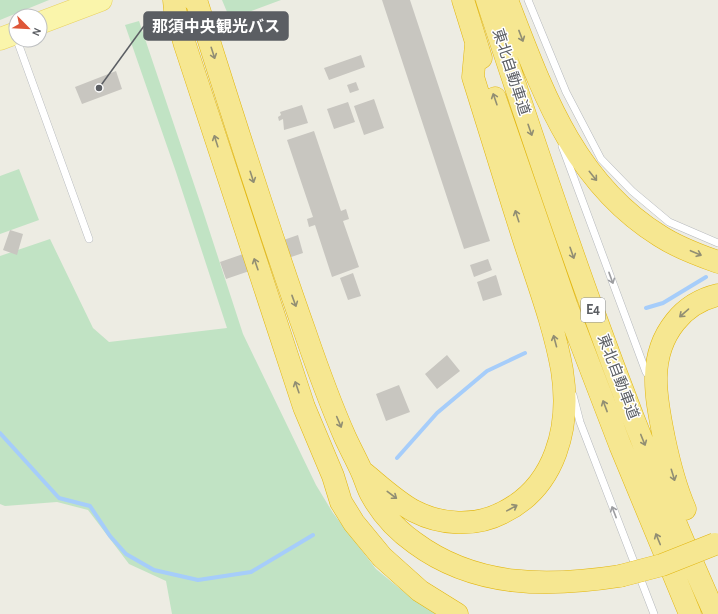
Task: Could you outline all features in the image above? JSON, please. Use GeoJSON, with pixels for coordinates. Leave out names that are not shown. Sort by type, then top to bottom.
{"type":"FeatureCollection","features":[{"type":"Feature","properties":{"kind":"highway","name":"東北自動車道"},"geometry":{"type":"LineString","coordinates":[[463,0],[476,44],[567,307],[620,445],[690,614]]}},
{"type":"Feature","properties":{"kind":"highway","name":"東北自動車道"},"geometry":{"type":"LineString","coordinates":[[487,0],[589,301],[667,502],[715,614]]}},
{"type":"Feature","properties":{"kind":"highway"},"geometry":{"type":"LineString","coordinates":[[507,0],[537,78],[558,122],[576,153],[592,176],[636,220],[660,236],[686,249],[718,262]]}},
{"type":"Feature","properties":{"kind":"highway"},"geometry":{"type":"LineString","coordinates":[[196,1],[276,251],[326,392],[346,440],[362,471],[371,495],[386,516],[414,543],[449,563],[499,579],[530,582],[623,582],[665,577],[695,567],[717,548]]}},
{"type":"Feature","properties":{"kind":"highway"},"geometry":{"type":"LineString","coordinates":[[169,3],[185,45],[304,407],[333,476],[341,502],[354,523],[368,541],[401,576],[420,591],[457,614]]}},
{"type":"Feature","properties":{"kind":"highway"},"geometry":{"type":"LineString","coordinates":[[362,471],[382,488],[414,511],[448,523],[480,521],[498,516],[516,507],[531,495],[544,478],[554,459],[560,440],[564,417],[562,371],[547,311],[473,77],[476,44]]}},
{"type":"Feature","properties":{"kind":"highway"},"geometry":{"type":"LineString","coordinates":[[718,295],[695,304],[681,315],[668,331],[660,348],[656,366],[656,385],[669,462],[682,502],[718,593]]}},
{"type":"Feature","properties":{"kind":"highway"},"geometry":{"type":"LineString","coordinates":[[333,476],[351,494],[370,519],[389,539],[420,562],[459,581],[500,592],[542,596],[570,596],[599,592],[623,582]]}},
{"type":"Feature","properties":{"kind":"main road"},"geometry":{"type":"LineString","coordinates":[[48,20],[101,0]]}},
{"type":"Feature","properties":{"kind":"lane"},"geometry":{"type":"LineString","coordinates":[[528,0],[566,92],[601,159],[632,191],[669,222],[718,243]]}},
{"type":"Feature","properties":{"kind":"lane"},"geometry":{"type":"LineString","coordinates":[[17,48],[89,239]]}},
{"type":"Feature","properties":{"kind":"lane"},"geometry":{"type":"LineString","coordinates":[[558,122],[561,142],[646,372],[656,385]]}},
{"type":"Feature","properties":{"kind":"lane"},"geometry":{"type":"LineString","coordinates":[[562,371],[569,375],[580,422],[654,614]]}},
{"type":"Feature","properties":{"kind":"green space"},"geometry":{"type":"Polygon","coordinates":[[[0,0],[49,0],[29,8],[8,8],[8,17],[0,20],[0,0]]]}},
{"type":"Feature","properties":{"kind":"green space"},"geometry":{"type":"Polygon","coordinates":[[[222,0],[281,0],[230,19],[222,0]]]}},
{"type":"Feature","properties":{"kind":"green space"},"geometry":{"type":"Polygon","coordinates":[[[139,21],[243,334],[316,485],[333,513],[376,569],[404,592],[439,614],[172,614],[166,581],[129,564],[88,510],[57,502],[5,506],[0,504],[0,256],[50,239],[93,328],[109,342],[227,328],[176,172],[125,25],[139,21]]]}},
{"type":"Feature","properties":{"kind":"green space"},"geometry":{"type":"Polygon","coordinates":[[[19,169],[39,220],[0,234],[0,176],[19,169]]]}},
{"type":"Feature","properties":{"kind":"building"},"geometry":{"type":"Polygon","coordinates":[[[382,0],[410,0],[490,241],[464,249],[382,0]]]}},
{"type":"Feature","properties":{"kind":"building"},"geometry":{"type":"Polygon","coordinates":[[[361,55],[365,67],[329,80],[324,68],[361,55]]]}},
{"type":"Feature","properties":{"kind":"building"},"geometry":{"type":"Polygon","coordinates":[[[116,71],[122,89],[82,104],[75,87],[116,71]]]}},
{"type":"Feature","properties":{"kind":"building"},"geometry":{"type":"Polygon","coordinates":[[[356,82],[359,90],[350,93],[347,85],[356,82]]]}},
{"type":"Feature","properties":{"kind":"building"},"geometry":{"type":"Polygon","coordinates":[[[374,99],[384,128],[364,135],[354,106],[374,99]]]}},
{"type":"Feature","properties":{"kind":"building"},"geometry":{"type":"Polygon","coordinates":[[[348,102],[355,122],[334,129],[327,109],[348,102]]]}},
{"type":"Feature","properties":{"kind":"building"},"geometry":{"type":"Polygon","coordinates":[[[302,105],[308,123],[284,130],[283,119],[279,121],[278,117],[281,115],[280,112],[302,105]]]}},
{"type":"Feature","properties":{"kind":"building"},"geometry":{"type":"Polygon","coordinates":[[[314,131],[341,211],[346,209],[349,219],[343,221],[359,267],[332,277],[315,225],[309,227],[307,219],[313,217],[287,140],[314,131]]]}},
{"type":"Feature","properties":{"kind":"building"},"geometry":{"type":"Polygon","coordinates":[[[10,230],[23,234],[17,255],[3,250],[10,230]]]}},
{"type":"Feature","properties":{"kind":"building"},"geometry":{"type":"Polygon","coordinates":[[[298,235],[303,253],[226,279],[220,262],[298,235]]]}},
{"type":"Feature","properties":{"kind":"building"},"geometry":{"type":"Polygon","coordinates":[[[488,259],[492,270],[474,277],[470,265],[488,259]]]}},
{"type":"Feature","properties":{"kind":"building"},"geometry":{"type":"Polygon","coordinates":[[[353,273],[361,296],[348,300],[340,278],[353,273]]]}},
{"type":"Feature","properties":{"kind":"building"},"geometry":{"type":"Polygon","coordinates":[[[496,275],[502,295],[483,301],[477,282],[496,275]]]}},
{"type":"Feature","properties":{"kind":"building"},"geometry":{"type":"Polygon","coordinates":[[[447,355],[460,371],[437,389],[425,374],[447,355]]]}},
{"type":"Feature","properties":{"kind":"building"},"geometry":{"type":"Polygon","coordinates":[[[399,385],[410,412],[386,421],[376,394],[399,385]]]}},
{"type":"Feature","properties":{"kind":"waterway"},"geometry":{"type":"LineString","coordinates":[[646,308],[663,303],[706,277]]}},
{"type":"Feature","properties":{"kind":"waterway"},"geometry":{"type":"LineString","coordinates":[[397,458],[437,413],[487,371],[525,353]]}},
{"type":"Feature","properties":{"kind":"waterway"},"geometry":{"type":"LineString","coordinates":[[0,433],[59,498],[90,506],[110,536],[126,554],[154,570],[198,580],[251,572],[313,535]]}},
{"type":"Feature","properties":{"kind":"place","name":"那須中央観光バス"},"geometry":{"type":"Point","coordinates":[99,88]}}]}
